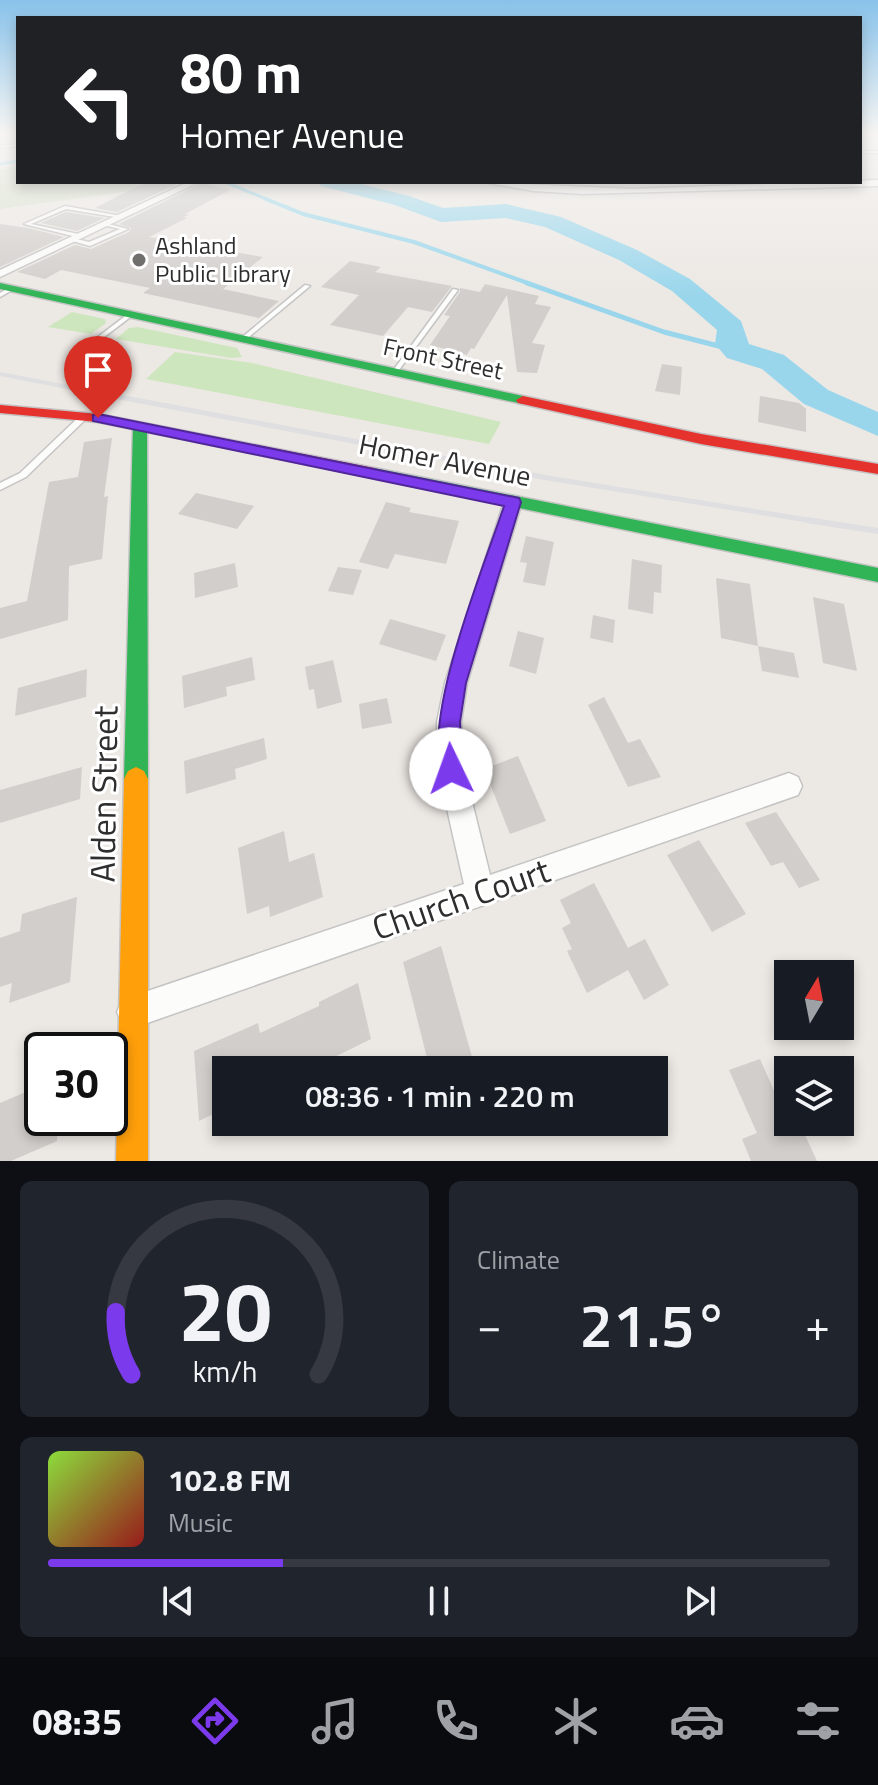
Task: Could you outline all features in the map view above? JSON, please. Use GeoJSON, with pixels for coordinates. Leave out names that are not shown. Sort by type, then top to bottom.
{"type":"FeatureCollection","features":[{"type":"Feature","properties":{"kind":"street"},"geometry":{"type":"LineString","coordinates":[[3,286],[76,238],[182,188]]}},
{"type":"Feature","properties":{"kind":"street"},"geometry":{"type":"LineString","coordinates":[[558,188],[616,188]]}},
{"type":"Feature","properties":{"kind":"street","name":"Front Street"},"geometry":{"type":"LineString","coordinates":[[3,286],[759,451],[878,469]]}},
{"type":"Feature","properties":{"kind":"street","name":"Homer Avenue"},"geometry":{"type":"LineString","coordinates":[[3,413],[85,416],[878,575]]}},
{"type":"Feature","properties":{"kind":"street","name":"Alden Street"},"geometry":{"type":"LineString","coordinates":[[132,1161],[140,427]]}},
{"type":"Feature","properties":{"kind":"street"},"geometry":{"type":"LineString","coordinates":[[480,892],[451,769],[449,722],[456,683],[513,502]]}},
{"type":"Feature","properties":{"kind":"street","name":"Church Court"},"geometry":{"type":"LineString","coordinates":[[133,1012],[789,786]]}},
{"type":"Feature","properties":{"kind":"lane"},"geometry":{"type":"LineString","coordinates":[[106,224],[125,229],[90,244],[26,224],[65,207],[121,217]]}},
{"type":"Feature","properties":{"kind":"lane"},"geometry":{"type":"LineString","coordinates":[[242,340],[307,286]]}},
{"type":"Feature","properties":{"kind":"lane"},"geometry":{"type":"LineString","coordinates":[[394,373],[455,290]]}},
{"type":"Feature","properties":{"kind":"lane"},"geometry":{"type":"LineString","coordinates":[[84,350],[130,315]]}},
{"type":"Feature","properties":{"kind":"lane"},"geometry":{"type":"LineString","coordinates":[[0,487],[23,475],[85,416]]}},
{"type":"Feature","properties":{"kind":"green space"},"geometry":{"type":"Polygon","coordinates":[[[0,188],[145,189],[0,209],[0,188]]]}},
{"type":"Feature","properties":{"kind":"green space"},"geometry":{"type":"Polygon","coordinates":[[[72,312],[105,319],[106,323],[91,334],[48,327],[72,312]]]}},
{"type":"Feature","properties":{"kind":"green space"},"geometry":{"type":"Polygon","coordinates":[[[138,327],[237,348],[242,357],[231,358],[116,339],[129,328],[138,327]]]}},
{"type":"Feature","properties":{"kind":"green space"},"geometry":{"type":"Polygon","coordinates":[[[175,352],[252,363],[501,422],[489,444],[146,379],[175,352]]]}},
{"type":"Feature","properties":{"kind":"building"},"geometry":{"type":"Polygon","coordinates":[[[134,188],[168,188],[117,212],[95,208],[134,188]]]}},
{"type":"Feature","properties":{"kind":"building"},"geometry":{"type":"Polygon","coordinates":[[[192,188],[230,190],[185,214],[189,215],[183,217],[187,218],[149,237],[263,257],[223,289],[279,301],[259,318],[143,293],[150,288],[61,270],[45,279],[17,272],[75,245],[91,249],[129,232],[131,228],[119,224],[192,188]]]}},
{"type":"Feature","properties":{"kind":"building"},"geometry":{"type":"Polygon","coordinates":[[[66,212],[104,218],[77,231],[41,223],[66,212]]]}},
{"type":"Feature","properties":{"kind":"building"},"geometry":{"type":"Polygon","coordinates":[[[0,224],[28,228],[64,237],[0,267],[0,224]]]}},
{"type":"Feature","properties":{"kind":"building"},"geometry":{"type":"Polygon","coordinates":[[[350,261],[381,267],[375,272],[452,286],[432,312],[408,307],[383,336],[330,325],[359,295],[321,287],[350,261]]]}},
{"type":"Feature","properties":{"kind":"building"},"geometry":{"type":"Polygon","coordinates":[[[485,284],[539,296],[535,304],[551,307],[532,343],[545,345],[537,373],[517,372],[507,295],[474,349],[471,348],[467,355],[430,345],[450,316],[444,315],[460,288],[480,292],[485,284]]]}},
{"type":"Feature","properties":{"kind":"building"},"geometry":{"type":"Polygon","coordinates":[[[662,364],[682,367],[680,395],[655,391],[662,364]]]}},
{"type":"Feature","properties":{"kind":"building"},"geometry":{"type":"Polygon","coordinates":[[[760,396],[799,403],[806,409],[806,432],[758,422],[760,396]]]}},
{"type":"Feature","properties":{"kind":"building"},"geometry":{"type":"Polygon","coordinates":[[[112,438],[104,497],[108,496],[102,559],[69,566],[68,620],[0,639],[0,608],[27,601],[49,482],[78,477],[84,442],[112,438]]]}},
{"type":"Feature","properties":{"kind":"building"},"geometry":{"type":"Polygon","coordinates":[[[196,493],[254,506],[237,529],[178,514],[196,493]]]}},
{"type":"Feature","properties":{"kind":"building"},"geometry":{"type":"Polygon","coordinates":[[[386,502],[411,508],[409,512],[459,521],[446,564],[395,554],[388,569],[359,562],[386,502]]]}},
{"type":"Feature","properties":{"kind":"building"},"geometry":{"type":"Polygon","coordinates":[[[526,536],[554,542],[545,586],[523,582],[527,563],[520,562],[526,536]]]}},
{"type":"Feature","properties":{"kind":"building"},"geometry":{"type":"Polygon","coordinates":[[[632,559],[662,565],[661,593],[654,592],[653,614],[628,609],[632,559]]]}},
{"type":"Feature","properties":{"kind":"building"},"geometry":{"type":"Polygon","coordinates":[[[235,563],[238,587],[195,598],[194,573],[235,563]]]}},
{"type":"Feature","properties":{"kind":"building"},"geometry":{"type":"Polygon","coordinates":[[[338,567],[362,570],[353,595],[328,591],[338,567]]]}},
{"type":"Feature","properties":{"kind":"building"},"geometry":{"type":"Polygon","coordinates":[[[716,578],[750,584],[758,646],[721,638],[716,578]]]}},
{"type":"Feature","properties":{"kind":"building"},"geometry":{"type":"Polygon","coordinates":[[[813,597],[844,604],[857,671],[823,663],[813,597]]]}},
{"type":"Feature","properties":{"kind":"building"},"geometry":{"type":"Polygon","coordinates":[[[593,615],[615,620],[613,643],[590,638],[593,615]]]}},
{"type":"Feature","properties":{"kind":"building"},"geometry":{"type":"Polygon","coordinates":[[[390,619],[446,635],[436,661],[379,644],[390,619]]]}},
{"type":"Feature","properties":{"kind":"building"},"geometry":{"type":"Polygon","coordinates":[[[518,631],[544,638],[536,674],[509,666],[518,631]]]}},
{"type":"Feature","properties":{"kind":"building"},"geometry":{"type":"Polygon","coordinates":[[[758,646],[794,653],[799,678],[762,671],[758,646]]]}},
{"type":"Feature","properties":{"kind":"building"},"geometry":{"type":"Polygon","coordinates":[[[252,657],[255,680],[226,687],[227,696],[184,708],[182,676],[252,657]]]}},
{"type":"Feature","properties":{"kind":"building"},"geometry":{"type":"Polygon","coordinates":[[[333,660],[342,702],[317,709],[314,689],[309,690],[305,667],[333,660]]]}},
{"type":"Feature","properties":{"kind":"building"},"geometry":{"type":"Polygon","coordinates":[[[87,669],[86,697],[15,716],[18,688],[87,669]]]}},
{"type":"Feature","properties":{"kind":"building"},"geometry":{"type":"Polygon","coordinates":[[[604,697],[628,743],[640,739],[661,777],[628,787],[588,705],[604,697]]]}},
{"type":"Feature","properties":{"kind":"building"},"geometry":{"type":"Polygon","coordinates":[[[387,698],[392,723],[362,729],[359,704],[387,698]]]}},
{"type":"Feature","properties":{"kind":"building"},"geometry":{"type":"Polygon","coordinates":[[[264,738],[267,759],[235,769],[236,779],[186,794],[184,761],[264,738]]]}},
{"type":"Feature","properties":{"kind":"building"},"geometry":{"type":"Polygon","coordinates":[[[518,756],[546,821],[510,834],[484,769],[518,756]]]}},
{"type":"Feature","properties":{"kind":"building"},"geometry":{"type":"Polygon","coordinates":[[[82,767],[80,799],[0,823],[0,790],[82,767]]]}},
{"type":"Feature","properties":{"kind":"building"},"geometry":{"type":"Polygon","coordinates":[[[776,812],[820,880],[799,888],[783,862],[771,866],[745,823],[776,812]]]}},
{"type":"Feature","properties":{"kind":"building"},"geometry":{"type":"Polygon","coordinates":[[[284,831],[289,862],[314,853],[323,897],[270,917],[269,906],[247,914],[238,848],[284,831]]]}},
{"type":"Feature","properties":{"kind":"building"},"geometry":{"type":"Polygon","coordinates":[[[699,840],[746,914],[712,932],[667,855],[699,840]]]}},
{"type":"Feature","properties":{"kind":"building"},"geometry":{"type":"Polygon","coordinates":[[[594,883],[628,948],[645,939],[669,985],[644,1000],[628,970],[587,993],[567,951],[572,949],[562,928],[571,923],[560,900],[594,883]]]}},
{"type":"Feature","properties":{"kind":"building"},"geometry":{"type":"Polygon","coordinates":[[[77,897],[70,982],[9,1003],[12,983],[0,987],[0,938],[20,931],[22,914],[77,897]]]}},
{"type":"Feature","properties":{"kind":"building"},"geometry":{"type":"Polygon","coordinates":[[[441,946],[472,1056],[426,1056],[403,962],[441,946]]]}},
{"type":"Feature","properties":{"kind":"building"},"geometry":{"type":"Polygon","coordinates":[[[358,983],[371,1039],[336,1056],[212,1056],[212,1115],[199,1121],[194,1051],[258,1023],[260,1033],[319,1006],[319,1002],[358,983]]]}},
{"type":"Feature","properties":{"kind":"building"},"geometry":{"type":"Polygon","coordinates":[[[760,1059],[774,1090],[774,1136],[805,1136],[817,1161],[751,1161],[742,1139],[757,1133],[729,1070],[760,1059]]]}},
{"type":"Feature","properties":{"kind":"building"},"geometry":{"type":"Polygon","coordinates":[[[24,1093],[24,1136],[57,1136],[57,1141],[11,1161],[0,1161],[0,1103],[24,1093]]]}},
{"type":"Feature","properties":{"kind":"waterway"},"geometry":{"type":"LineString","coordinates":[[240,188],[271,201]]}},
{"type":"Feature","properties":{"kind":"waterway"},"geometry":{"type":"LineString","coordinates":[[353,188],[402,200],[441,215],[506,211],[553,222],[628,255],[681,285],[731,327],[733,336],[730,344],[738,351],[773,362],[816,397],[878,425]]}},
{"type":"Feature","properties":{"kind":"waterway"},"geometry":{"type":"LineString","coordinates":[[266,199],[303,214],[414,242],[533,285]]}},
{"type":"Feature","properties":{"kind":"waterway"},"geometry":{"type":"LineString","coordinates":[[527,283],[664,332],[738,351]]}},
{"type":"Feature","properties":{"kind":"railway"},"geometry":{"type":"LineString","coordinates":[[0,374],[83,390]]}},
{"type":"Feature","properties":{"kind":"railway"},"geometry":{"type":"LineString","coordinates":[[72,388],[548,478],[820,522]]}},
{"type":"Feature","properties":{"kind":"railway"},"geometry":{"type":"LineString","coordinates":[[807,520],[878,531]]}},
{"type":"Feature","properties":{"kind":"traffic: fast"},"geometry":{"type":"LineString","coordinates":[[0,286],[523,400]]}},
{"type":"Feature","properties":{"kind":"traffic: fast"},"geometry":{"type":"LineString","coordinates":[[136,779],[140,427]]}},
{"type":"Feature","properties":{"kind":"traffic: fast"},"geometry":{"type":"LineString","coordinates":[[374,473],[878,575]]}},
{"type":"Feature","properties":{"kind":"traffic: slow"},"geometry":{"type":"LineString","coordinates":[[132,1161],[136,779]]}},
{"type":"Feature","properties":{"kind":"traffic: jam"},"geometry":{"type":"LineString","coordinates":[[523,400],[701,439],[878,469]]}},
{"type":"Feature","properties":{"kind":"traffic: jam"},"geometry":{"type":"LineString","coordinates":[[0,409],[98,418],[374,473]]}},
{"type":"Feature","properties":{"kind":"place","name":"Ashland Public Library"},"geometry":{"type":"Point","coordinates":[139,260]}},
{"type":"Feature","properties":{"kind":"route"},"geometry":{"type":"LineString","coordinates":[[98,418],[513,502],[456,683],[449,722],[451,769]]}}]}
